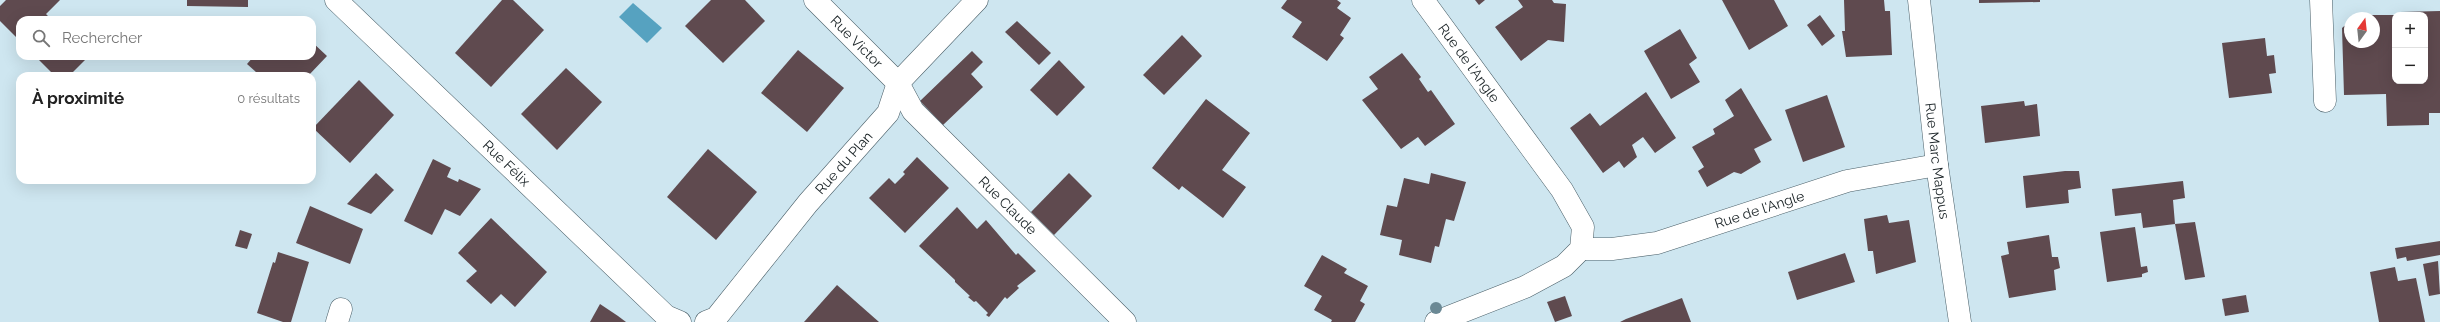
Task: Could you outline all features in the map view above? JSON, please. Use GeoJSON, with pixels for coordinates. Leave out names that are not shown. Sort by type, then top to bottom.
{"type":"FeatureCollection","features":[{"type":"Feature","properties":{"kind":"street","name":"Rue Félix"},"geometry":{"type":"LineString","coordinates":[[336,0],[666,316],[680,322]]}},
{"type":"Feature","properties":{"kind":"street","name":"Rue Victor"},"geometry":{"type":"LineString","coordinates":[[815,0],[898,83]]}},
{"type":"Feature","properties":{"kind":"street","name":"Rue du Plan"},"geometry":{"type":"LineString","coordinates":[[706,322],[716,318],[808,203],[888,113],[898,83],[977,0]]}},
{"type":"Feature","properties":{"kind":"street","name":"Rue de l'Angle"},"geometry":{"type":"LineString","coordinates":[[1423,0],[1562,190],[1583,227],[1581,249],[1612,249],[1657,243],[1847,181],[1937,165]]}},
{"type":"Feature","properties":{"kind":"street","name":"Rue Marc Mappus"},"geometry":{"type":"LineString","coordinates":[[1919,0],[1937,165],[1960,322]]}},
{"type":"Feature","properties":{"kind":"street"},"geometry":{"type":"LineString","coordinates":[[2321,0],[2324,101]]}},
{"type":"Feature","properties":{"kind":"street","name":"Rue Claude"},"geometry":{"type":"LineString","coordinates":[[898,83],[913,112],[1125,322]]}},
{"type":"Feature","properties":{"kind":"street"},"geometry":{"type":"LineString","coordinates":[[1436,322],[1525,287],[1564,266],[1581,249]]}},
{"type":"Feature","properties":{"kind":"water"},"geometry":{"type":"Polygon","coordinates":[[[633,3],[662,28],[647,43],[619,17],[633,3]]]}},
{"type":"Feature","properties":{"kind":"building"},"geometry":{"type":"Polygon","coordinates":[[[6,0],[60,0],[46,14],[48,16],[16,16],[16,37],[0,21],[0,6],[6,0]]]}},
{"type":"Feature","properties":{"kind":"building"},"geometry":{"type":"Polygon","coordinates":[[[187,0],[248,0],[248,7],[187,6],[187,0]]]}},
{"type":"Feature","properties":{"kind":"building"},"geometry":{"type":"Polygon","coordinates":[[[502,0],[513,0],[544,30],[491,87],[455,53],[502,0]]]}},
{"type":"Feature","properties":{"kind":"building"},"geometry":{"type":"Polygon","coordinates":[[[711,0],[745,0],[765,21],[723,63],[685,26],[711,0]]]}},
{"type":"Feature","properties":{"kind":"building"},"geometry":{"type":"Polygon","coordinates":[[[1287,0],[1337,0],[1341,3],[1337,8],[1351,18],[1340,35],[1344,38],[1327,61],[1292,37],[1302,22],[1281,8],[1287,0]]]}},
{"type":"Feature","properties":{"kind":"building"},"geometry":{"type":"Polygon","coordinates":[[[1475,0],[1485,0],[1479,5],[1475,0]]]}},
{"type":"Feature","properties":{"kind":"building"},"geometry":{"type":"Polygon","coordinates":[[[1518,0],[1552,0],[1554,3],[1566,4],[1564,42],[1548,40],[1521,61],[1495,27],[1523,7],[1518,0]]]}},
{"type":"Feature","properties":{"kind":"building"},"geometry":{"type":"Polygon","coordinates":[[[1722,0],[1774,0],[1788,26],[1749,50],[1722,0]]]}},
{"type":"Feature","properties":{"kind":"building"},"geometry":{"type":"Polygon","coordinates":[[[1844,0],[1884,0],[1885,11],[1890,11],[1892,55],[1846,57],[1842,31],[1845,31],[1844,0]]]}},
{"type":"Feature","properties":{"kind":"building"},"geometry":{"type":"Polygon","coordinates":[[[1979,0],[2040,0],[2040,2],[1979,3],[1979,0]]]}},
{"type":"Feature","properties":{"kind":"building"},"geometry":{"type":"Polygon","coordinates":[[[2440,11],[2440,113],[2429,113],[2429,125],[2387,126],[2386,94],[2344,95],[2342,28],[2344,26],[2344,48],[2380,48],[2380,15],[2392,15],[2392,84],[2428,84],[2428,12],[2400,12],[2440,11]]]}},
{"type":"Feature","properties":{"kind":"building"},"geometry":{"type":"Polygon","coordinates":[[[1820,15],[1835,36],[1822,46],[1807,25],[1820,15]]]}},
{"type":"Feature","properties":{"kind":"building"},"geometry":{"type":"Polygon","coordinates":[[[1017,21],[1051,53],[1039,65],[1005,32],[1017,21]]]}},
{"type":"Feature","properties":{"kind":"building"},"geometry":{"type":"Polygon","coordinates":[[[1680,29],[1697,58],[1689,64],[1700,82],[1671,99],[1644,51],[1680,29]]]}},
{"type":"Feature","properties":{"kind":"building"},"geometry":{"type":"Polygon","coordinates":[[[1182,35],[1202,56],[1164,95],[1143,75],[1182,35]]]}},
{"type":"Feature","properties":{"kind":"building"},"geometry":{"type":"Polygon","coordinates":[[[2265,38],[2267,56],[2274,55],[2276,73],[2269,74],[2272,93],[2229,98],[2222,43],[2265,38]]]}},
{"type":"Feature","properties":{"kind":"building"},"geometry":{"type":"Polygon","coordinates":[[[316,46],[327,56],[312,72],[256,72],[247,64],[250,60],[316,60],[316,46]]]}},
{"type":"Feature","properties":{"kind":"building"},"geometry":{"type":"Polygon","coordinates":[[[798,50],[844,88],[807,132],[761,93],[798,50]]]}},
{"type":"Feature","properties":{"kind":"building"},"geometry":{"type":"Polygon","coordinates":[[[972,51],[983,62],[971,74],[983,87],[943,125],[920,101],[972,51]]]}},
{"type":"Feature","properties":{"kind":"building"},"geometry":{"type":"Polygon","coordinates":[[[1402,53],[1421,77],[1419,79],[1428,92],[1431,90],[1455,124],[1425,146],[1418,137],[1401,149],[1362,100],[1378,89],[1369,77],[1402,53]]]}},
{"type":"Feature","properties":{"kind":"building"},"geometry":{"type":"Polygon","coordinates":[[[39,60],[85,60],[73,72],[51,72],[39,60]]]}},
{"type":"Feature","properties":{"kind":"building"},"geometry":{"type":"Polygon","coordinates":[[[1059,60],[1085,87],[1057,116],[1030,90],[1059,60]]]}},
{"type":"Feature","properties":{"kind":"building"},"geometry":{"type":"Polygon","coordinates":[[[566,68],[602,102],[557,150],[521,114],[566,68]]]}},
{"type":"Feature","properties":{"kind":"building"},"geometry":{"type":"Polygon","coordinates":[[[359,80],[394,115],[350,163],[316,131],[316,125],[359,80]]]}},
{"type":"Feature","properties":{"kind":"building"},"geometry":{"type":"Polygon","coordinates":[[[1741,88],[1772,140],[1754,149],[1761,162],[1741,174],[1734,172],[1707,187],[1698,171],[1704,167],[1692,147],[1715,134],[1713,129],[1734,116],[1725,100],[1741,88]]]}},
{"type":"Feature","properties":{"kind":"building"},"geometry":{"type":"Polygon","coordinates":[[[1646,92],[1676,138],[1655,153],[1643,137],[1632,145],[1637,157],[1624,168],[1619,161],[1603,173],[1570,128],[1590,113],[1600,126],[1646,92]]]}},
{"type":"Feature","properties":{"kind":"building"},"geometry":{"type":"Polygon","coordinates":[[[1827,95],[1845,147],[1803,162],[1785,110],[1827,95]]]}},
{"type":"Feature","properties":{"kind":"building"},"geometry":{"type":"Polygon","coordinates":[[[1206,99],[1250,133],[1222,170],[1246,187],[1223,218],[1182,186],[1179,190],[1152,168],[1206,99]]]}},
{"type":"Feature","properties":{"kind":"building"},"geometry":{"type":"Polygon","coordinates":[[[2024,101],[2025,106],[2037,104],[2040,136],[1985,143],[1981,106],[2024,101]]]}},
{"type":"Feature","properties":{"kind":"building"},"geometry":{"type":"Polygon","coordinates":[[[708,149],[757,192],[716,240],[667,197],[708,149]]]}},
{"type":"Feature","properties":{"kind":"building"},"geometry":{"type":"Polygon","coordinates":[[[917,157],[949,188],[905,233],[869,198],[889,178],[895,184],[905,174],[903,172],[917,157]]]}},
{"type":"Feature","properties":{"kind":"building"},"geometry":{"type":"Polygon","coordinates":[[[433,159],[451,168],[447,177],[458,182],[459,179],[481,189],[460,216],[445,209],[432,235],[404,221],[433,159]]]}},
{"type":"Feature","properties":{"kind":"building"},"geometry":{"type":"Polygon","coordinates":[[[2065,171],[2079,171],[2081,188],[2068,190],[2069,203],[2026,208],[2023,176],[2065,171]]]}},
{"type":"Feature","properties":{"kind":"building"},"geometry":{"type":"Polygon","coordinates":[[[376,173],[394,190],[371,214],[347,204],[376,173]]]}},
{"type":"Feature","properties":{"kind":"building"},"geometry":{"type":"Polygon","coordinates":[[[1069,173],[1092,196],[1054,235],[1031,212],[1069,173]]]}},
{"type":"Feature","properties":{"kind":"building"},"geometry":{"type":"Polygon","coordinates":[[[1431,173],[1466,182],[1454,221],[1446,219],[1439,247],[1435,246],[1431,263],[1399,255],[1402,240],[1380,235],[1387,205],[1397,207],[1404,178],[1429,184],[1431,173]]]}},
{"type":"Feature","properties":{"kind":"building"},"geometry":{"type":"Polygon","coordinates":[[[2183,181],[2185,198],[2173,200],[2175,224],[2143,228],[2141,213],[2115,216],[2112,189],[2183,181]]]}},
{"type":"Feature","properties":{"kind":"building"},"geometry":{"type":"Polygon","coordinates":[[[310,206],[363,229],[350,264],[296,243],[310,206]]]}},
{"type":"Feature","properties":{"kind":"building"},"geometry":{"type":"Polygon","coordinates":[[[957,207],[977,229],[986,220],[1016,255],[1018,253],[1036,271],[1017,286],[1019,288],[1007,299],[1005,297],[989,317],[986,315],[988,313],[976,301],[974,302],[968,297],[970,296],[955,282],[955,280],[919,246],[957,207]]]}},
{"type":"Feature","properties":{"kind":"building"},"geometry":{"type":"Polygon","coordinates":[[[1887,215],[1889,223],[1909,220],[1916,262],[1876,274],[1873,251],[1868,251],[1864,219],[1887,215]]]}},
{"type":"Feature","properties":{"kind":"building"},"geometry":{"type":"Polygon","coordinates":[[[491,218],[547,272],[515,307],[501,294],[491,304],[466,281],[477,271],[458,253],[491,218]]]}},
{"type":"Feature","properties":{"kind":"building"},"geometry":{"type":"Polygon","coordinates":[[[2195,222],[2205,277],[2185,280],[2175,224],[2195,222]]]}},
{"type":"Feature","properties":{"kind":"building"},"geometry":{"type":"Polygon","coordinates":[[[2135,227],[2141,267],[2147,266],[2148,272],[2142,274],[2142,277],[2107,282],[2100,232],[2135,227]]]}},
{"type":"Feature","properties":{"kind":"building"},"geometry":{"type":"Polygon","coordinates":[[[240,230],[252,234],[247,249],[235,246],[240,230]]]}},
{"type":"Feature","properties":{"kind":"building"},"geometry":{"type":"Polygon","coordinates":[[[2049,235],[2052,257],[2058,257],[2060,268],[2054,270],[2056,290],[2009,298],[2001,256],[2009,254],[2007,242],[2049,235]]]}},
{"type":"Feature","properties":{"kind":"building"},"geometry":{"type":"Polygon","coordinates":[[[2440,241],[2440,255],[2407,261],[2406,257],[2397,259],[2395,248],[2440,241]]]}},
{"type":"Feature","properties":{"kind":"building"},"geometry":{"type":"Polygon","coordinates":[[[278,252],[309,262],[291,322],[283,322],[257,313],[273,262],[275,263],[278,252]]]}},
{"type":"Feature","properties":{"kind":"building"},"geometry":{"type":"Polygon","coordinates":[[[1845,253],[1855,282],[1797,300],[1788,272],[1845,253]]]}},
{"type":"Feature","properties":{"kind":"building"},"geometry":{"type":"Polygon","coordinates":[[[1322,255],[1347,269],[1344,273],[1368,286],[1360,301],[1365,304],[1355,322],[1331,322],[1332,320],[1314,310],[1322,296],[1304,286],[1322,255]]]}},
{"type":"Feature","properties":{"kind":"building"},"geometry":{"type":"Polygon","coordinates":[[[2438,261],[2440,294],[2429,296],[2423,264],[2438,261]]]}},
{"type":"Feature","properties":{"kind":"building"},"geometry":{"type":"Polygon","coordinates":[[[2395,267],[2398,281],[2416,278],[2425,322],[2379,322],[2370,272],[2395,267]]]}},
{"type":"Feature","properties":{"kind":"building"},"geometry":{"type":"Polygon","coordinates":[[[837,285],[879,322],[804,322],[837,285]]]}},
{"type":"Feature","properties":{"kind":"building"},"geometry":{"type":"Polygon","coordinates":[[[2246,295],[2249,312],[2225,316],[2222,299],[2246,295]]]}},
{"type":"Feature","properties":{"kind":"building"},"geometry":{"type":"Polygon","coordinates":[[[1565,296],[1572,316],[1555,322],[1547,302],[1565,296]]]}},
{"type":"Feature","properties":{"kind":"building"},"geometry":{"type":"Polygon","coordinates":[[[1682,298],[1691,322],[1620,322],[1626,319],[1682,298]]]}},
{"type":"Feature","properties":{"kind":"building"},"geometry":{"type":"Polygon","coordinates":[[[600,304],[618,316],[626,322],[590,322],[600,304]]]}}]}
